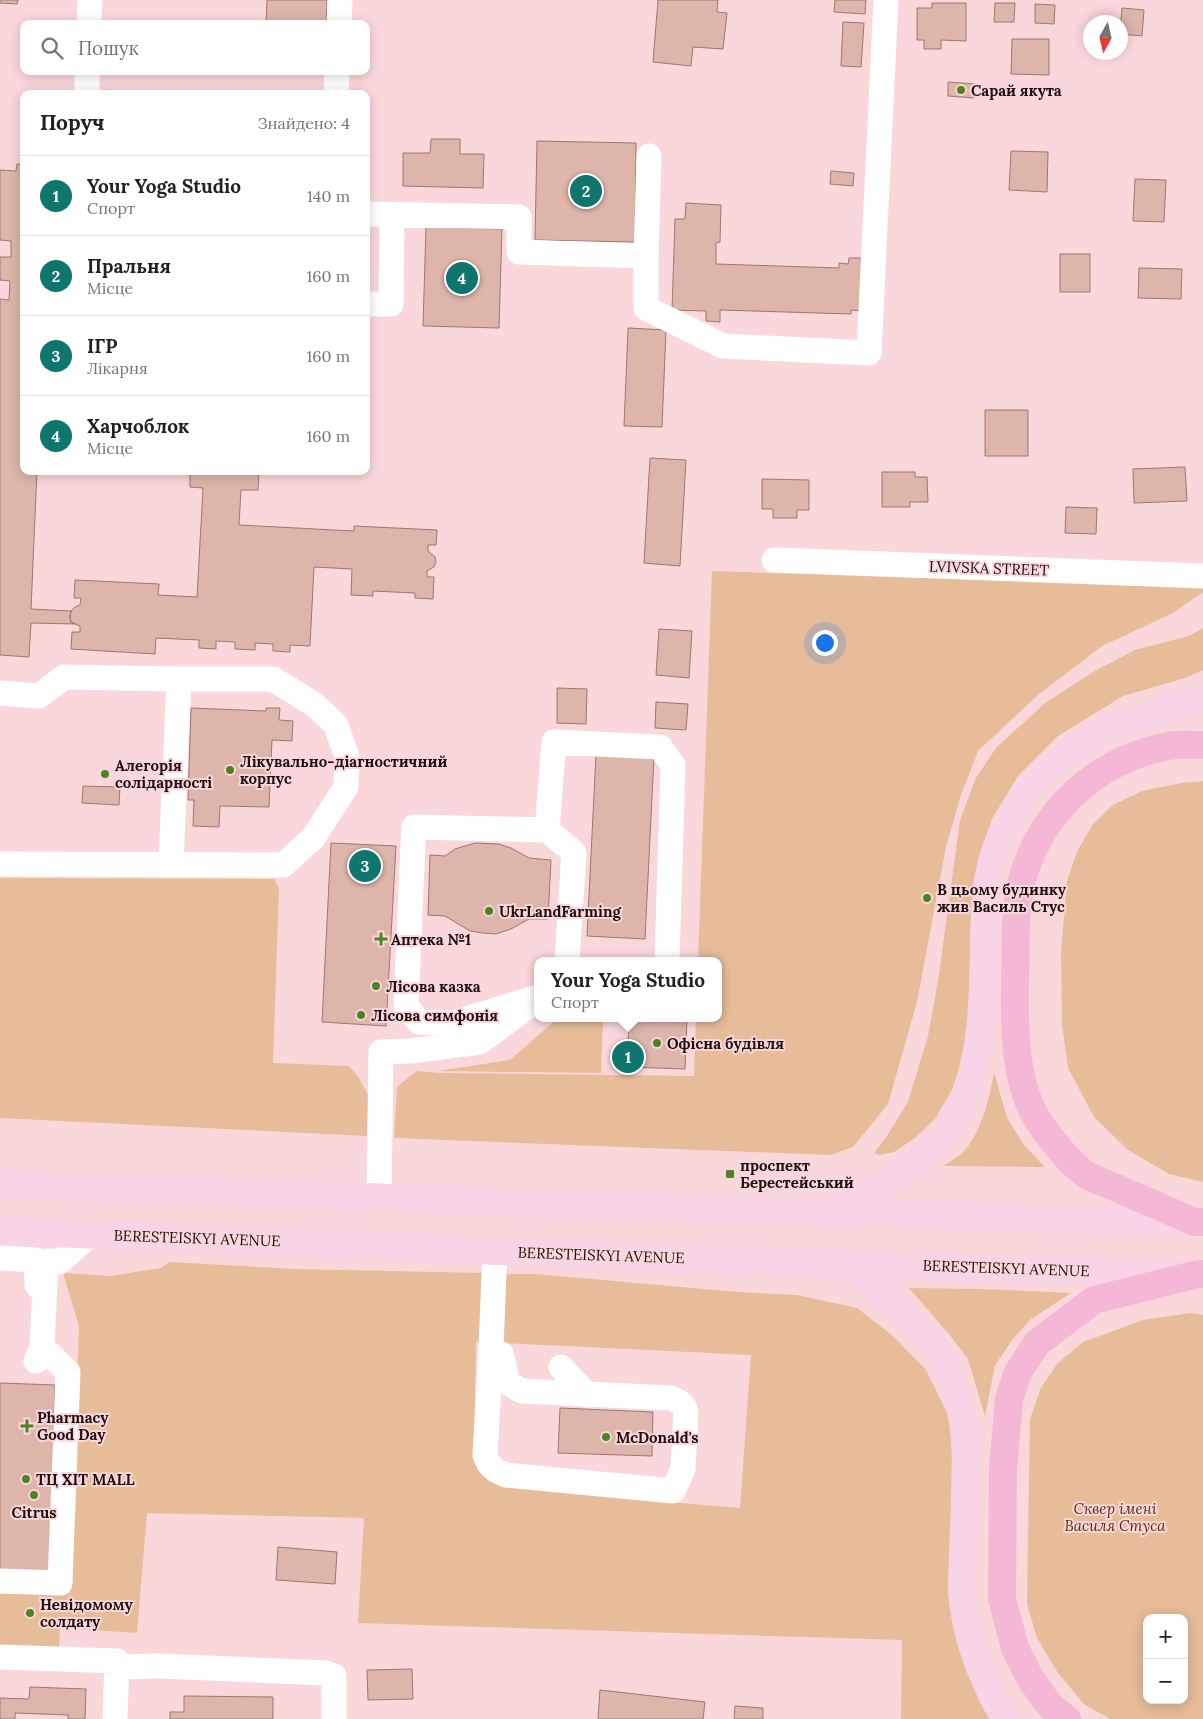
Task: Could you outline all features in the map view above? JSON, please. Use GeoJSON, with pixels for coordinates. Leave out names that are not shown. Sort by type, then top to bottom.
{"type":"FeatureCollection","features":[{"type":"Feature","properties":{"kind":"highway"},"geometry":{"type":"LineString","coordinates":[[1198,1222],[1086,1174],[1062,1151],[1040,1124],[1028,1097],[1015,1034],[1015,1001],[1017,910],[1025,871],[1038,841],[1054,814],[1077,789],[1106,769],[1136,754],[1171,746],[1203,745]]}},
{"type":"Feature","properties":{"kind":"highway"},"geometry":{"type":"LineString","coordinates":[[1067,1719],[1050,1706],[1030,1678],[1015,1648],[1002,1599],[1003,1469],[1009,1400],[1018,1372],[1037,1343],[1094,1300],[1200,1274]]}},
{"type":"Feature","properties":{"kind":"main road"},"geometry":{"type":"LineString","coordinates":[[828,1213],[880,1187],[923,1158],[946,1135],[961,1107],[972,1075],[979,1042],[985,899],[991,865],[1002,832],[1022,800],[1046,772],[1075,748],[1114,727],[1203,696]]}},
{"type":"Feature","properties":{"kind":"main road"},"geometry":{"type":"LineString","coordinates":[[0,1184],[828,1213],[1198,1222]]}},
{"type":"Feature","properties":{"kind":"main road","name":"BERESTEISKYI AVENUE"},"geometry":{"type":"LineString","coordinates":[[0,1231],[846,1264],[1200,1274]]}},
{"type":"Feature","properties":{"kind":"main road"},"geometry":{"type":"LineString","coordinates":[[846,1264],[928,1338],[948,1370],[958,1397],[965,1432],[962,1590],[966,1624],[976,1660],[998,1709],[1007,1719]]}},
{"type":"Feature","properties":{"kind":"lane"},"geometry":{"type":"LineString","coordinates":[[89,20],[90,0]]}},
{"type":"Feature","properties":{"kind":"lane"},"geometry":{"type":"LineString","coordinates":[[339,20],[340,0]]}},
{"type":"Feature","properties":{"kind":"lane"},"geometry":{"type":"LineString","coordinates":[[649,156],[646,308],[723,346],[869,353],[886,0]]}},
{"type":"Feature","properties":{"kind":"lane"},"geometry":{"type":"LineString","coordinates":[[86,90],[87,75]]}},
{"type":"Feature","properties":{"kind":"lane"},"geometry":{"type":"LineString","coordinates":[[336,90],[337,75]]}},
{"type":"Feature","properties":{"kind":"lane"},"geometry":{"type":"LineString","coordinates":[[370,214],[520,217],[519,252],[646,256]]}},
{"type":"Feature","properties":{"kind":"lane"},"geometry":{"type":"LineString","coordinates":[[370,304],[390,304],[392,215]]}},
{"type":"Feature","properties":{"kind":"lane","name":"LVIVSKA STREET"},"geometry":{"type":"LineString","coordinates":[[774,560],[1203,576]]}},
{"type":"Feature","properties":{"kind":"lane"},"geometry":{"type":"LineString","coordinates":[[0,694],[39,696],[64,677],[273,679],[315,706],[336,724],[347,757],[346,787],[313,838],[283,865],[171,863],[0,864]]}},
{"type":"Feature","properties":{"kind":"lane"},"geometry":{"type":"LineString","coordinates":[[171,863],[179,679]]}},
{"type":"Feature","properties":{"kind":"lane"},"geometry":{"type":"LineString","coordinates":[[548,830],[554,742],[660,747],[673,765],[667,957]]}},
{"type":"Feature","properties":{"kind":"lane"},"geometry":{"type":"LineString","coordinates":[[534,998],[453,1023],[419,1022],[406,1006],[414,827],[548,830],[574,853],[567,957]]}},
{"type":"Feature","properties":{"kind":"lane"},"geometry":{"type":"LineString","coordinates":[[379,1197],[381,1052],[411,1051],[480,1042],[534,1000]]}},
{"type":"Feature","properties":{"kind":"lane"},"geometry":{"type":"LineString","coordinates":[[38,1333],[47,1261],[59,1262],[90,1234]]}},
{"type":"Feature","properties":{"kind":"lane"},"geometry":{"type":"LineString","coordinates":[[495,1250],[496,1351],[485,1454],[487,1461],[494,1470],[506,1475],[673,1491],[683,1469],[685,1408],[678,1400],[671,1398],[522,1391],[508,1384],[496,1351]]}},
{"type":"Feature","properties":{"kind":"lane"},"geometry":{"type":"LineString","coordinates":[[0,1258],[33,1259],[37,1261],[38,1333],[68,1372],[60,1583],[0,1581]]}},
{"type":"Feature","properties":{"kind":"lane"},"geometry":{"type":"LineString","coordinates":[[561,1367],[587,1395]]}},
{"type":"Feature","properties":{"kind":"lane"},"geometry":{"type":"LineString","coordinates":[[0,1657],[117,1661],[115,1719]]}},
{"type":"Feature","properties":{"kind":"lane"},"geometry":{"type":"LineString","coordinates":[[118,1667],[159,1666],[326,1673],[334,1676],[334,1719]]}},
{"type":"Feature","properties":{"kind":"green space"},"geometry":{"type":"Polygon","coordinates":[[[712,571],[1203,587],[1203,592],[1173,613],[1102,646],[1039,694],[978,751],[961,795],[946,847],[917,1002],[888,1104],[853,1147],[831,1155],[394,1138],[397,1087],[416,1071],[440,1073],[694,1076],[696,1022],[722,1022],[722,957],[698,957],[712,571]]]}},
{"type":"Feature","properties":{"kind":"green space"},"geometry":{"type":"Polygon","coordinates":[[[1203,628],[1203,670],[1185,678],[1123,696],[1058,736],[1018,776],[992,819],[980,858],[967,1044],[953,1088],[935,1119],[915,1138],[894,1152],[879,1155],[874,1153],[908,1102],[928,1036],[939,975],[960,820],[976,778],[996,748],[1045,703],[1095,671],[1135,650],[1189,636],[1203,628]]]}},
{"type":"Feature","properties":{"kind":"green space"},"geometry":{"type":"Polygon","coordinates":[[[1203,781],[1203,1182],[1169,1174],[1128,1150],[1094,1117],[1068,1068],[1062,1024],[1061,952],[1067,881],[1077,852],[1093,824],[1113,805],[1142,791],[1203,781]]]}},
{"type":"Feature","properties":{"kind":"green space"},"geometry":{"type":"Polygon","coordinates":[[[0,878],[274,879],[279,888],[273,1063],[349,1066],[359,1078],[368,1095],[367,1136],[0,1118],[0,878]]]}},
{"type":"Feature","properties":{"kind":"green space"},"geometry":{"type":"Polygon","coordinates":[[[553,1022],[603,1022],[601,1073],[438,1071],[510,1060],[553,1022]]]}},
{"type":"Feature","properties":{"kind":"green space"},"geometry":{"type":"Polygon","coordinates":[[[994,1072],[1007,1118],[1024,1145],[1045,1167],[943,1166],[963,1152],[975,1135],[987,1104],[994,1072]]]}},
{"type":"Feature","properties":{"kind":"green space"},"geometry":{"type":"Polygon","coordinates":[[[170,1262],[295,1269],[484,1273],[480,1342],[476,1342],[474,1457],[588,1495],[740,1508],[751,1355],[501,1343],[505,1274],[536,1274],[737,1292],[797,1295],[857,1308],[893,1336],[926,1370],[950,1419],[952,1452],[949,1593],[953,1625],[967,1672],[990,1719],[901,1719],[902,1640],[358,1623],[364,1518],[147,1513],[137,1633],[60,1628],[59,1647],[0,1647],[0,1590],[70,1593],[79,1326],[63,1273],[110,1276],[161,1268],[170,1262]]]}},
{"type":"Feature","properties":{"kind":"green space"},"geometry":{"type":"Polygon","coordinates":[[[909,1288],[1071,1293],[1031,1319],[1013,1339],[995,1365],[985,1416],[968,1359],[909,1288]]]}},
{"type":"Feature","properties":{"kind":"green space","name":"Сквер імені Василя Стуса"},"geometry":{"type":"Polygon","coordinates":[[[1190,1313],[1203,1315],[1203,1719],[1110,1719],[1084,1704],[1058,1673],[1037,1638],[1027,1604],[1030,1419],[1041,1388],[1057,1364],[1083,1342],[1143,1320],[1190,1313]]]}},
{"type":"Feature","properties":{"kind":"building"},"geometry":{"type":"Polygon","coordinates":[[[0,0],[18,0],[17,4],[0,3],[0,0]]]}},
{"type":"Feature","properties":{"kind":"building"},"geometry":{"type":"Polygon","coordinates":[[[267,0],[327,0],[326,20],[266,20],[267,0]]]}},
{"type":"Feature","properties":{"kind":"building"},"geometry":{"type":"Polygon","coordinates":[[[658,0],[718,0],[717,12],[727,13],[723,49],[693,47],[691,66],[653,62],[658,0]]]}},
{"type":"Feature","properties":{"kind":"building"},"geometry":{"type":"Polygon","coordinates":[[[835,0],[866,0],[865,14],[834,12],[835,0]]]}},
{"type":"Feature","properties":{"kind":"building"},"geometry":{"type":"Polygon","coordinates":[[[932,3],[966,3],[966,41],[941,40],[941,49],[924,49],[924,40],[917,40],[917,8],[932,8],[932,3]]]}},
{"type":"Feature","properties":{"kind":"building"},"geometry":{"type":"Polygon","coordinates":[[[995,3],[1015,3],[1014,22],[994,22],[995,3]]]}},
{"type":"Feature","properties":{"kind":"building"},"geometry":{"type":"Polygon","coordinates":[[[1035,4],[1055,5],[1054,24],[1035,23],[1035,4]]]}},
{"type":"Feature","properties":{"kind":"building"},"geometry":{"type":"Polygon","coordinates":[[[1122,8],[1144,10],[1142,36],[1128,35],[1128,15],[1121,15],[1122,8]]]}},
{"type":"Feature","properties":{"kind":"building"},"geometry":{"type":"Polygon","coordinates":[[[843,22],[864,23],[861,67],[841,66],[843,22]]]}},
{"type":"Feature","properties":{"kind":"building"},"geometry":{"type":"Polygon","coordinates":[[[1012,39],[1049,39],[1049,75],[1011,74],[1012,39]]]}},
{"type":"Feature","properties":{"kind":"building","name":"Сарай якута"},"geometry":{"type":"Polygon","coordinates":[[[948,82],[975,84],[974,98],[948,96],[948,82]]]}},
{"type":"Feature","properties":{"kind":"building"},"geometry":{"type":"Polygon","coordinates":[[[431,139],[460,139],[460,154],[484,154],[483,188],[403,186],[403,153],[430,153],[431,139]]]}},
{"type":"Feature","properties":{"kind":"building"},"geometry":{"type":"Polygon","coordinates":[[[537,141],[636,143],[635,242],[535,240],[537,141]]]}},
{"type":"Feature","properties":{"kind":"building"},"geometry":{"type":"Polygon","coordinates":[[[1011,151],[1048,152],[1047,192],[1009,190],[1011,151]]]}},
{"type":"Feature","properties":{"kind":"building"},"geometry":{"type":"Polygon","coordinates":[[[17,164],[20,164],[20,475],[37,475],[31,609],[71,611],[71,622],[76,624],[31,623],[29,657],[0,655],[0,299],[9,300],[10,281],[0,280],[0,257],[11,257],[11,241],[0,240],[0,170],[16,171],[17,164]]]}},
{"type":"Feature","properties":{"kind":"building"},"geometry":{"type":"Polygon","coordinates":[[[831,171],[854,173],[853,186],[830,184],[831,171]]]}},
{"type":"Feature","properties":{"kind":"building"},"geometry":{"type":"Polygon","coordinates":[[[1135,179],[1166,180],[1164,222],[1133,221],[1135,179]]]}},
{"type":"Feature","properties":{"kind":"building"},"geometry":{"type":"Polygon","coordinates":[[[686,203],[721,205],[720,242],[716,243],[716,264],[839,268],[839,263],[848,264],[849,258],[865,258],[863,311],[851,310],[851,314],[720,310],[720,322],[706,321],[706,311],[672,310],[675,219],[685,219],[686,203]]]}},
{"type":"Feature","properties":{"kind":"building"},"geometry":{"type":"Polygon","coordinates":[[[426,227],[502,229],[499,328],[423,326],[426,227]]]}},
{"type":"Feature","properties":{"kind":"building"},"geometry":{"type":"Polygon","coordinates":[[[1060,254],[1090,254],[1090,292],[1060,292],[1060,254]]]}},
{"type":"Feature","properties":{"kind":"building"},"geometry":{"type":"Polygon","coordinates":[[[1139,268],[1182,269],[1181,299],[1138,298],[1139,268]]]}},
{"type":"Feature","properties":{"kind":"building"},"geometry":{"type":"Polygon","coordinates":[[[628,328],[666,330],[662,427],[624,426],[628,328]]]}},
{"type":"Feature","properties":{"kind":"building"},"geometry":{"type":"Polygon","coordinates":[[[985,410],[1028,410],[1028,456],[985,456],[985,410]]]}},
{"type":"Feature","properties":{"kind":"building"},"geometry":{"type":"Polygon","coordinates":[[[650,458],[686,460],[680,566],[644,563],[650,458]]]}},
{"type":"Feature","properties":{"kind":"building"},"geometry":{"type":"Polygon","coordinates":[[[1185,467],[1187,501],[1134,503],[1133,469],[1185,467]]]}},
{"type":"Feature","properties":{"kind":"building"},"geometry":{"type":"Polygon","coordinates":[[[882,472],[915,472],[915,477],[927,477],[928,502],[910,502],[910,507],[882,507],[882,472]]]}},
{"type":"Feature","properties":{"kind":"building"},"geometry":{"type":"Polygon","coordinates":[[[190,475],[259,475],[258,490],[241,490],[239,525],[354,531],[354,526],[437,530],[436,545],[428,545],[428,551],[435,557],[436,562],[434,567],[427,571],[427,577],[434,577],[433,599],[415,598],[415,593],[373,591],[373,596],[351,595],[352,569],[314,567],[310,646],[290,645],[290,652],[273,651],[273,644],[255,643],[255,650],[235,649],[235,642],[216,641],[216,649],[199,648],[199,640],[156,638],[155,654],[71,649],[72,632],[80,632],[80,626],[71,622],[70,617],[71,611],[80,605],[81,598],[74,598],[75,580],[159,584],[158,595],[197,597],[203,488],[190,487],[190,475]]]}},
{"type":"Feature","properties":{"kind":"building"},"geometry":{"type":"Polygon","coordinates":[[[762,479],[809,480],[809,510],[797,510],[797,518],[773,518],[773,509],[762,509],[762,479]]]}},
{"type":"Feature","properties":{"kind":"building"},"geometry":{"type":"Polygon","coordinates":[[[1066,507],[1097,508],[1096,534],[1065,533],[1066,507]]]}},
{"type":"Feature","properties":{"kind":"building"},"geometry":{"type":"Polygon","coordinates":[[[659,629],[692,631],[689,678],[656,675],[659,629]]]}},
{"type":"Feature","properties":{"kind":"building"},"geometry":{"type":"Polygon","coordinates":[[[557,688],[587,689],[586,724],[557,723],[557,688]]]}},
{"type":"Feature","properties":{"kind":"building"},"geometry":{"type":"Polygon","coordinates":[[[656,702],[688,704],[686,730],[655,728],[656,702]]]}},
{"type":"Feature","properties":{"kind":"building","name":"Лікувально-діагностичний корпус"},"geometry":{"type":"Polygon","coordinates":[[[191,708],[266,711],[266,708],[280,708],[279,720],[293,721],[292,741],[272,740],[269,807],[220,806],[219,827],[193,826],[194,800],[188,800],[191,708]]]}},
{"type":"Feature","properties":{"kind":"building"},"geometry":{"type":"Polygon","coordinates":[[[596,754],[654,757],[645,939],[587,936],[596,754]]]}},
{"type":"Feature","properties":{"kind":"building"},"geometry":{"type":"Polygon","coordinates":[[[83,786],[120,787],[119,805],[82,803],[83,786]]]}},
{"type":"Feature","properties":{"kind":"building"},"geometry":{"type":"Polygon","coordinates":[[[331,843],[396,846],[386,1026],[322,1022],[331,843]]]}},
{"type":"Feature","properties":{"kind":"building"},"geometry":{"type":"Polygon","coordinates":[[[475,843],[499,844],[529,858],[551,860],[548,919],[529,919],[511,929],[496,934],[470,931],[445,916],[428,915],[430,855],[445,856],[455,849],[475,843]]]}},
{"type":"Feature","properties":{"kind":"building","name":"Офісна будівля"},"geometry":{"type":"Polygon","coordinates":[[[629,1022],[687,1022],[685,1069],[627,1067],[629,1022]]]}},
{"type":"Feature","properties":{"kind":"building","name":"ТЦ ХІТ MALL"},"geometry":{"type":"Polygon","coordinates":[[[0,1383],[55,1385],[49,1574],[0,1572],[0,1383]]]}},
{"type":"Feature","properties":{"kind":"building","name":"McDonald's"},"geometry":{"type":"Polygon","coordinates":[[[560,1408],[653,1412],[652,1456],[558,1453],[560,1408]]]}},
{"type":"Feature","properties":{"kind":"building"},"geometry":{"type":"Polygon","coordinates":[[[278,1547],[337,1552],[335,1584],[276,1580],[278,1547]]]}},
{"type":"Feature","properties":{"kind":"building"},"geometry":{"type":"Polygon","coordinates":[[[412,1669],[413,1699],[368,1700],[367,1670],[412,1669]]]}},
{"type":"Feature","properties":{"kind":"building"},"geometry":{"type":"Polygon","coordinates":[[[30,1687],[86,1689],[85,1719],[68,1719],[68,1715],[15,1713],[15,1719],[0,1719],[0,1698],[29,1699],[30,1687]]]}},
{"type":"Feature","properties":{"kind":"building"},"geometry":{"type":"Polygon","coordinates":[[[600,1690],[705,1702],[703,1719],[598,1719],[600,1690]]]}},
{"type":"Feature","properties":{"kind":"building"},"geometry":{"type":"Polygon","coordinates":[[[184,1696],[273,1697],[273,1719],[170,1719],[170,1712],[184,1712],[184,1696]]]}},
{"type":"Feature","properties":{"kind":"building"},"geometry":{"type":"Polygon","coordinates":[[[735,1706],[763,1708],[763,1719],[734,1719],[735,1706]]]}},
{"type":"Feature","properties":{"kind":"place","name":"Сарай якута"},"geometry":{"type":"Point","coordinates":[961,90]}},
{"type":"Feature","properties":{"kind":"place","name":"Пральня"},"geometry":{"type":"Point","coordinates":[586,191]}},
{"type":"Feature","properties":{"kind":"place","name":"Харчоблок"},"geometry":{"type":"Point","coordinates":[462,278]}},
{"type":"Feature","properties":{"kind":"place","name":"Лікувально-діагностичний корпус"},"geometry":{"type":"Point","coordinates":[230,770]}},
{"type":"Feature","properties":{"kind":"place","name":"Алегорія солідарності"},"geometry":{"type":"Point","coordinates":[105,774]}},
{"type":"Feature","properties":{"kind":"place","name":"ІГР"},"geometry":{"type":"Point","coordinates":[365,866]}},
{"type":"Feature","properties":{"kind":"place","name":"В цьому будинку жив Василь Стус"},"geometry":{"type":"Point","coordinates":[927,898]}},
{"type":"Feature","properties":{"kind":"place","name":"UkrLandFarming"},"geometry":{"type":"Point","coordinates":[489,911]}},
{"type":"Feature","properties":{"kind":"place","name":"Аптека №1"},"geometry":{"type":"Point","coordinates":[381,939]}},
{"type":"Feature","properties":{"kind":"place","name":"Лісова казка"},"geometry":{"type":"Point","coordinates":[376,986]}},
{"type":"Feature","properties":{"kind":"place","name":"Лісова симфонія"},"geometry":{"type":"Point","coordinates":[361,1015]}},
{"type":"Feature","properties":{"kind":"place","name":"Офісна будівля"},"geometry":{"type":"Point","coordinates":[657,1043]}},
{"type":"Feature","properties":{"kind":"place","name":"Your Yoga Studio"},"geometry":{"type":"Point","coordinates":[628,1057]}},
{"type":"Feature","properties":{"kind":"place","name":"проспект Берестейський"},"geometry":{"type":"Point","coordinates":[730,1174]}},
{"type":"Feature","properties":{"kind":"place","name":"Pharmacy Good Day"},"geometry":{"type":"Point","coordinates":[27,1426]}},
{"type":"Feature","properties":{"kind":"place","name":"McDonald's"},"geometry":{"type":"Point","coordinates":[606,1437]}},
{"type":"Feature","properties":{"kind":"place","name":"ТЦ ХІТ MALL"},"geometry":{"type":"Point","coordinates":[26,1479]}},
{"type":"Feature","properties":{"kind":"place","name":"Citrus"},"geometry":{"type":"Point","coordinates":[34,1495]}},
{"type":"Feature","properties":{"kind":"place","name":"Невідомому солдату"},"geometry":{"type":"Point","coordinates":[30,1613]}}]}
